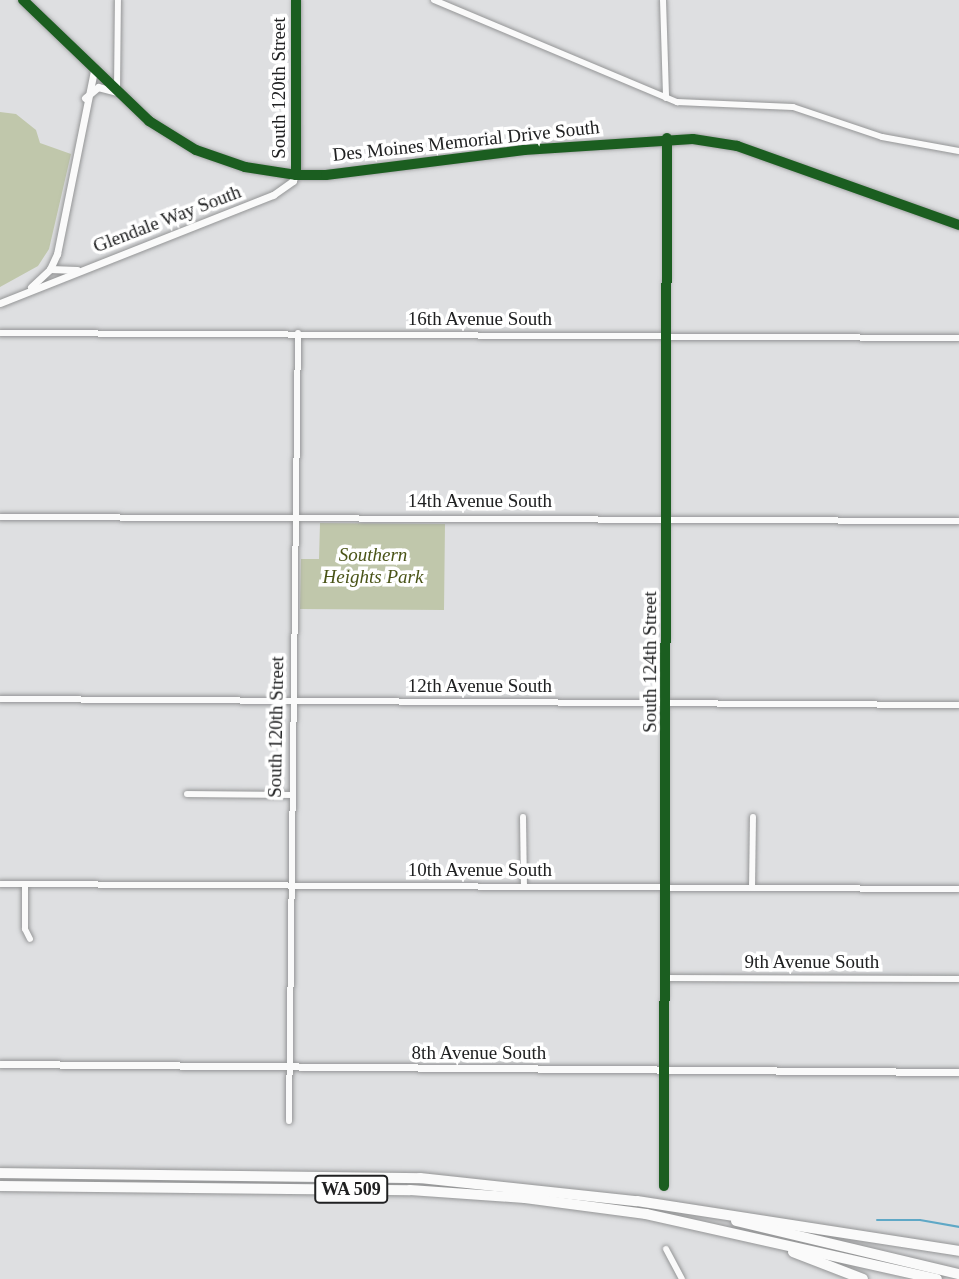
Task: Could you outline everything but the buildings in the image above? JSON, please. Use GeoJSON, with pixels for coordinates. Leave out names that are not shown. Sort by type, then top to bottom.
{"type":"FeatureCollection","features":[{"type":"Feature","properties":{"kind":"highway","name":"WA 509"},"geometry":{"type":"LineString","coordinates":[[0,1173],[420,1178],[671,1206],[959,1274]]}},
{"type":"Feature","properties":{"kind":"highway","name":"WA 509"},"geometry":{"type":"LineString","coordinates":[[0,1186],[410,1190],[526,1198],[699,1226],[937,1279]]}},
{"type":"Feature","properties":{"kind":"highway"},"geometry":{"type":"LineString","coordinates":[[671,1206],[959,1251]]}},
{"type":"Feature","properties":{"kind":"highway"},"geometry":{"type":"LineString","coordinates":[[699,1226],[770,1244],[863,1279]]}},
{"type":"Feature","properties":{"kind":"main road","name":"Des Moines Memorial Drive South"},"geometry":{"type":"LineString","coordinates":[[23,0],[94,71],[157,127],[196,150],[245,167],[296,175],[667,138],[737,146],[959,225]]}},
{"type":"Feature","properties":{"kind":"street"},"geometry":{"type":"LineString","coordinates":[[85,98],[98,87],[117,92],[118,0]]}},
{"type":"Feature","properties":{"kind":"street","name":"South 120th Street"},"geometry":{"type":"LineString","coordinates":[[296,0],[296,175]]}},
{"type":"Feature","properties":{"kind":"street"},"geometry":{"type":"LineString","coordinates":[[434,0],[666,98],[692,104],[793,107],[882,137],[959,152]]}},
{"type":"Feature","properties":{"kind":"street"},"geometry":{"type":"LineString","coordinates":[[663,0],[666,98]]}},
{"type":"Feature","properties":{"kind":"street"},"geometry":{"type":"LineString","coordinates":[[2,302],[25,291],[50,269],[76,169],[85,98],[94,71]]}},
{"type":"Feature","properties":{"kind":"street","name":"South 124th Street"},"geometry":{"type":"LineString","coordinates":[[664,1186],[669,336],[667,138]]}},
{"type":"Feature","properties":{"kind":"street","name":"Glendale Way South"},"geometry":{"type":"LineString","coordinates":[[2,302],[273,195],[296,175]]}},
{"type":"Feature","properties":{"kind":"street","name":"Glendale Way South"},"geometry":{"type":"LineString","coordinates":[[50,269],[83,269]]}},
{"type":"Feature","properties":{"kind":"street","name":"16th Avenue South"},"geometry":{"type":"LineString","coordinates":[[0,333],[959,338]]}},
{"type":"Feature","properties":{"kind":"street","name":"South 120th Street"},"geometry":{"type":"LineString","coordinates":[[289,1121],[289,795],[298,333]]}},
{"type":"Feature","properties":{"kind":"street","name":"14th Avenue South"},"geometry":{"type":"LineString","coordinates":[[0,517],[295,515],[959,521]]}},
{"type":"Feature","properties":{"kind":"street","name":"12th Avenue South"},"geometry":{"type":"LineString","coordinates":[[0,699],[959,705]]}},
{"type":"Feature","properties":{"kind":"street"},"geometry":{"type":"LineString","coordinates":[[187,794],[289,795]]}},
{"type":"Feature","properties":{"kind":"street"},"geometry":{"type":"LineString","coordinates":[[523,817],[524,886]]}},
{"type":"Feature","properties":{"kind":"street"},"geometry":{"type":"LineString","coordinates":[[752,888],[753,817]]}},
{"type":"Feature","properties":{"kind":"street","name":"10th Avenue South"},"geometry":{"type":"LineString","coordinates":[[0,884],[959,889]]}},
{"type":"Feature","properties":{"kind":"street"},"geometry":{"type":"LineString","coordinates":[[25,885],[25,929],[30,939]]}},
{"type":"Feature","properties":{"kind":"street","name":"9th Avenue South"},"geometry":{"type":"LineString","coordinates":[[665,978],[959,979]]}},
{"type":"Feature","properties":{"kind":"street","name":"8th Avenue South"},"geometry":{"type":"LineString","coordinates":[[0,1064],[287,1064],[959,1072]]}},
{"type":"Feature","properties":{"kind":"street"},"geometry":{"type":"LineString","coordinates":[[666,1249],[682,1279]]}},
{"type":"Feature","properties":{"kind":"green space"},"geometry":{"type":"Polygon","coordinates":[[[0,112],[16,114],[36,130],[40,143],[71,154],[49,249],[38,266],[0,287],[0,112]]]}},
{"type":"Feature","properties":{"kind":"green space","name":"Southern Heights Park"},"geometry":{"type":"Polygon","coordinates":[[[320,523],[445,524],[444,610],[300,609],[301,559],[319,559],[320,523]]]}},
{"type":"Feature","properties":{"kind":"waterway"},"geometry":{"type":"LineString","coordinates":[[877,1220],[920,1220],[959,1227]]}},
{"type":"Feature","properties":{"kind":"cycle path"},"geometry":{"type":"LineString","coordinates":[[23,0],[149,121],[196,150],[245,167],[296,175],[326,175],[524,150],[693,139],[737,146],[959,225]]}},
{"type":"Feature","properties":{"kind":"cycle path"},"geometry":{"type":"LineString","coordinates":[[296,0],[296,175]]}},
{"type":"Feature","properties":{"kind":"cycle path"},"geometry":{"type":"LineString","coordinates":[[664,1186],[667,138]]}}]}
